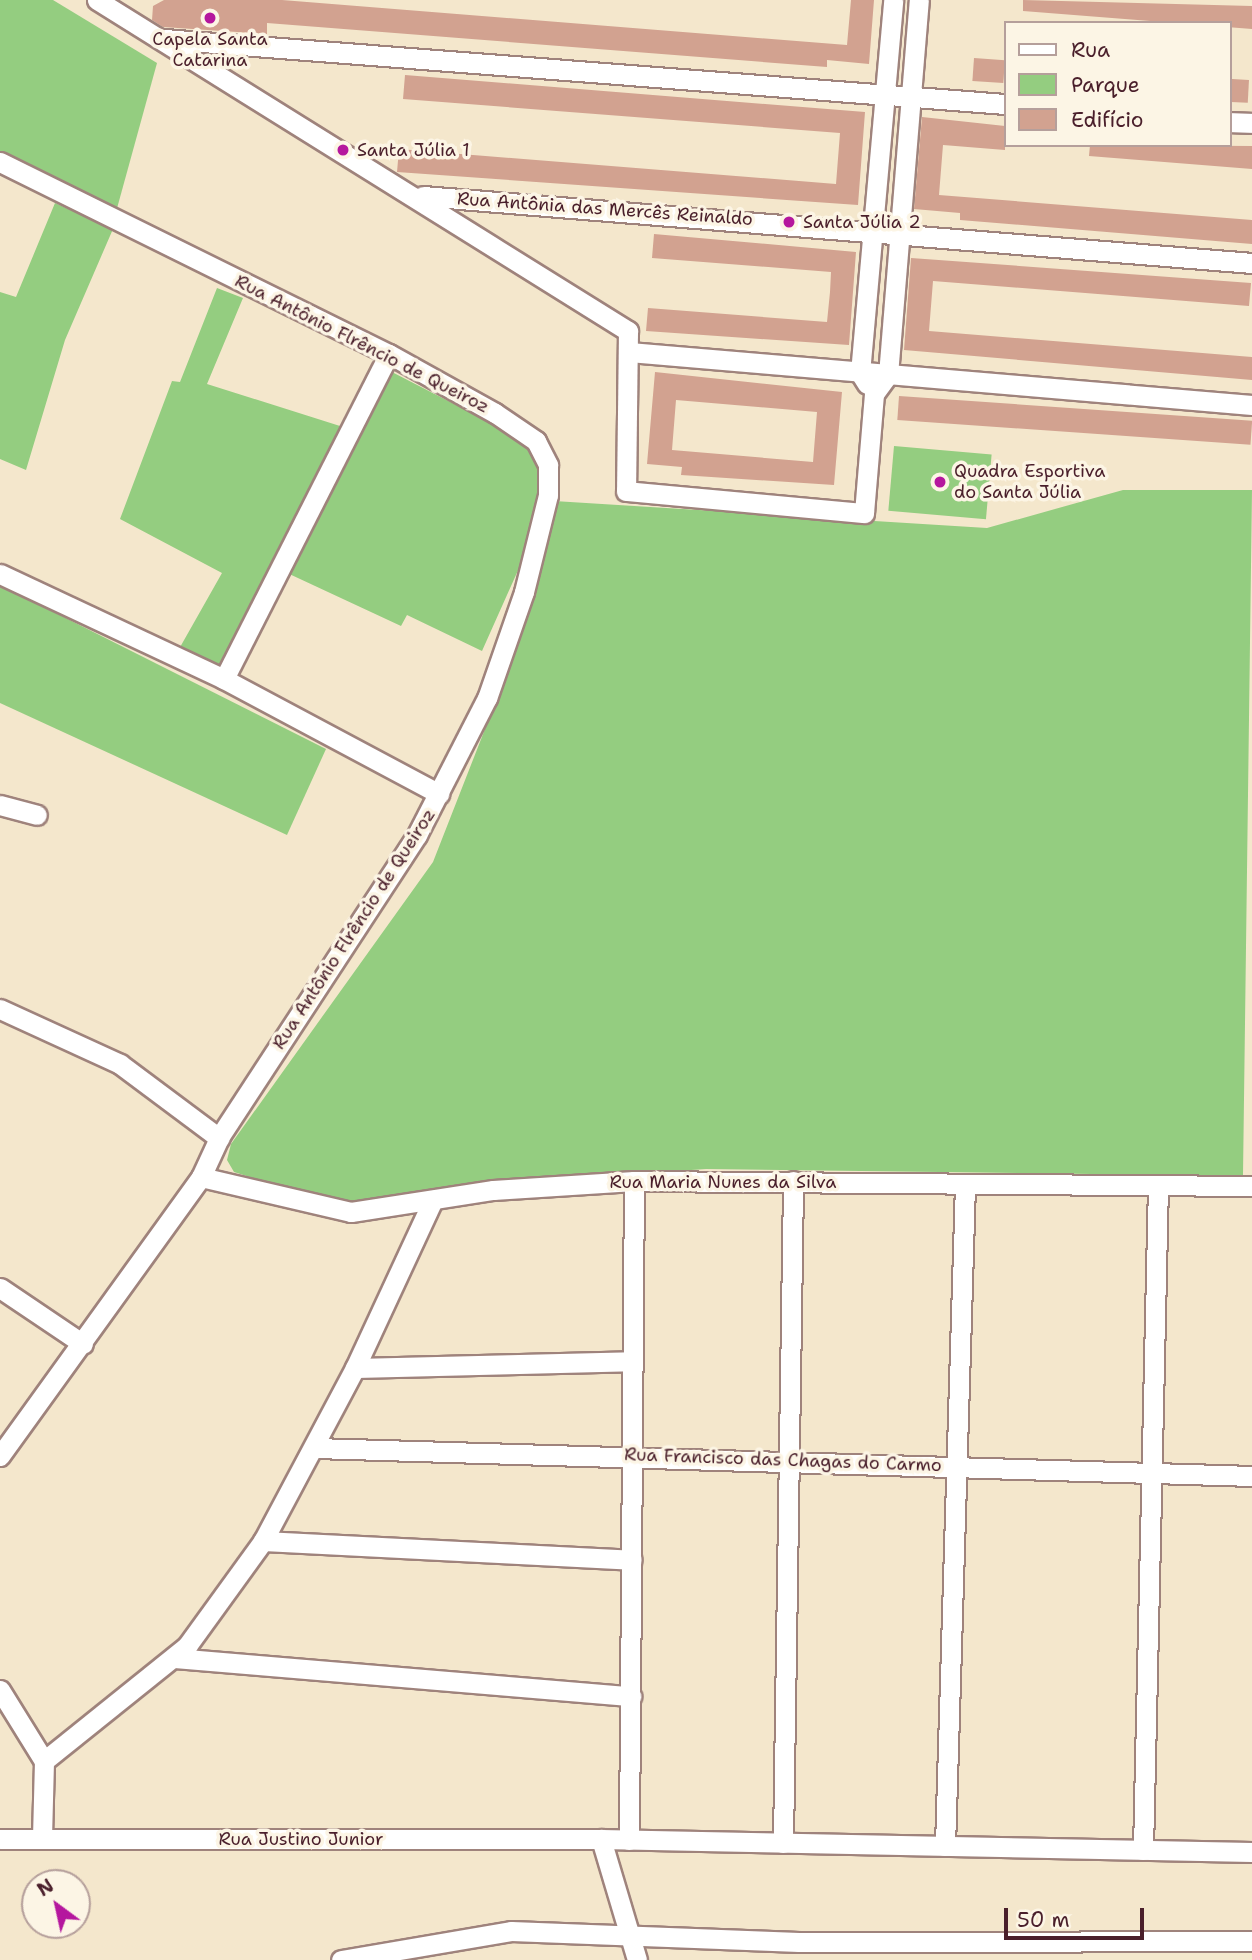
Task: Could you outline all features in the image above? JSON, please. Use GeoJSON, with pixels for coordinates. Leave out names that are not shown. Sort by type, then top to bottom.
{"type":"FeatureCollection","features":[{"type":"Feature","properties":{"kind":"street"},"geometry":{"type":"LineString","coordinates":[[874,394],[860,373],[893,0]]}},
{"type":"Feature","properties":{"kind":"street"},"geometry":{"type":"LineString","coordinates":[[113,3],[159,39],[418,196],[628,331],[626,491],[864,513],[874,394],[888,375],[919,0]]}},
{"type":"Feature","properties":{"kind":"street"},"geometry":{"type":"LineString","coordinates":[[159,39],[1004,104]]}},
{"type":"Feature","properties":{"kind":"street"},"geometry":{"type":"LineString","coordinates":[[1231,122],[1252,123]]}},
{"type":"Feature","properties":{"kind":"street","name":"Rua Antônio Flrêncio de Queiroz"},"geometry":{"type":"LineString","coordinates":[[0,162],[389,354],[536,441],[548,465],[548,495],[524,592],[487,698],[439,794],[219,1138],[201,1177],[0,1456]]}},
{"type":"Feature","properties":{"kind":"street","name":"Rua Antônia das Mercês Reinaldo"},"geometry":{"type":"LineString","coordinates":[[418,196],[901,230],[1252,263]]}},
{"type":"Feature","properties":{"kind":"street"},"geometry":{"type":"LineString","coordinates":[[629,352],[1252,405]]}},
{"type":"Feature","properties":{"kind":"street"},"geometry":{"type":"LineString","coordinates":[[223,680],[389,354]]}},
{"type":"Feature","properties":{"kind":"street"},"geometry":{"type":"LineString","coordinates":[[0,574],[223,680],[439,794]]}},
{"type":"Feature","properties":{"kind":"street"},"geometry":{"type":"LineString","coordinates":[[0,805],[37,815]]}},
{"type":"Feature","properties":{"kind":"street"},"geometry":{"type":"LineString","coordinates":[[0,1009],[120,1064],[219,1138]]}},
{"type":"Feature","properties":{"kind":"street","name":"Rua Maria Nunes da Silva"},"geometry":{"type":"LineString","coordinates":[[201,1177],[321,1210],[360,1212],[433,1200],[634,1181],[1252,1186]]}},
{"type":"Feature","properties":{"kind":"street"},"geometry":{"type":"LineString","coordinates":[[629,1840],[634,1181]]}},
{"type":"Feature","properties":{"kind":"street"},"geometry":{"type":"LineString","coordinates":[[783,1843],[793,1181]]}},
{"type":"Feature","properties":{"kind":"street"},"geometry":{"type":"LineString","coordinates":[[945,1846],[965,1184]]}},
{"type":"Feature","properties":{"kind":"street"},"geometry":{"type":"LineString","coordinates":[[1143,1850],[1158,1185]]}},
{"type":"Feature","properties":{"kind":"street"},"geometry":{"type":"LineString","coordinates":[[44,1761],[174,1658],[263,1541],[315,1448],[355,1368],[433,1200]]}},
{"type":"Feature","properties":{"kind":"street"},"geometry":{"type":"LineString","coordinates":[[0,1288],[83,1344]]}},
{"type":"Feature","properties":{"kind":"street"},"geometry":{"type":"LineString","coordinates":[[355,1368],[632,1360]]}},
{"type":"Feature","properties":{"kind":"street","name":"Rua Francisco das Chagas do Carmo"},"geometry":{"type":"LineString","coordinates":[[315,1448],[630,1454],[1252,1476]]}},
{"type":"Feature","properties":{"kind":"street"},"geometry":{"type":"LineString","coordinates":[[263,1541],[632,1560]]}},
{"type":"Feature","properties":{"kind":"street"},"geometry":{"type":"LineString","coordinates":[[174,1658],[631,1696]]}},
{"type":"Feature","properties":{"kind":"street"},"geometry":{"type":"LineString","coordinates":[[0,1690],[44,1761],[42,1839]]}},
{"type":"Feature","properties":{"kind":"street","name":"Rua Justino Junior"},"geometry":{"type":"LineString","coordinates":[[0,1839],[601,1839],[1252,1852]]}},
{"type":"Feature","properties":{"kind":"street"},"geometry":{"type":"LineString","coordinates":[[601,1839],[637,1960]]}},
{"type":"Feature","properties":{"kind":"street"},"geometry":{"type":"LineString","coordinates":[[341,1960],[500,1932],[629,1932],[799,1942],[1252,1941]]}},
{"type":"Feature","properties":{"kind":"green space"},"geometry":{"type":"Polygon","coordinates":[[[0,0],[53,0],[157,63],[116,212],[0,152],[0,0]]]}},
{"type":"Feature","properties":{"kind":"green space"},"geometry":{"type":"Polygon","coordinates":[[[55,203],[113,229],[65,340],[26,470],[0,459],[0,292],[16,297],[55,203]]]}},
{"type":"Feature","properties":{"kind":"green space"},"geometry":{"type":"Polygon","coordinates":[[[217,288],[243,298],[207,384],[340,426],[221,671],[179,649],[222,573],[120,519],[172,381],[180,382],[217,288]]]}},
{"type":"Feature","properties":{"kind":"green space"},"geometry":{"type":"Polygon","coordinates":[[[390,371],[526,441],[541,469],[540,500],[520,566],[482,651],[407,615],[401,626],[285,572],[390,371]]]}},
{"type":"Feature","properties":{"kind":"green space","name":"Quadra Esportiva do Santa Júlia"},"geometry":{"type":"Polygon","coordinates":[[[894,446],[992,455],[986,519],[888,511],[894,446]]]}},
{"type":"Feature","properties":{"kind":"green space"},"geometry":{"type":"Polygon","coordinates":[[[1123,490],[1252,490],[1243,1176],[706,1169],[456,1186],[335,1204],[234,1172],[227,1160],[231,1144],[433,862],[521,637],[554,501],[987,528],[1123,490]]]}},
{"type":"Feature","properties":{"kind":"green space"},"geometry":{"type":"Polygon","coordinates":[[[0,585],[326,749],[287,835],[0,703],[0,585]]]}},
{"type":"Feature","properties":{"kind":"building"},"geometry":{"type":"Polygon","coordinates":[[[164,0],[282,0],[847,45],[851,0],[874,0],[869,64],[827,60],[827,67],[267,23],[267,34],[163,27],[152,20],[153,6],[164,0]]]}},
{"type":"Feature","properties":{"kind":"building"},"geometry":{"type":"Polygon","coordinates":[[[1023,0],[1252,6],[1252,29],[1231,27],[1231,21],[1150,21],[1023,11],[1023,0]]]}},
{"type":"Feature","properties":{"kind":"building"},"geometry":{"type":"Polygon","coordinates":[[[974,58],[1004,60],[1003,83],[972,81],[974,58]]]}},
{"type":"Feature","properties":{"kind":"building"},"geometry":{"type":"Polygon","coordinates":[[[405,75],[865,112],[858,205],[397,172],[399,149],[836,184],[840,133],[403,99],[405,75]]]}},
{"type":"Feature","properties":{"kind":"building"},"geometry":{"type":"Polygon","coordinates":[[[1232,79],[1249,80],[1248,103],[1231,102],[1232,79]]]}},
{"type":"Feature","properties":{"kind":"building"},"geometry":{"type":"Polygon","coordinates":[[[922,117],[1004,126],[1005,150],[943,145],[939,195],[1252,220],[1252,244],[960,220],[960,213],[914,209],[922,117]]]}},
{"type":"Feature","properties":{"kind":"building"},"geometry":{"type":"Polygon","coordinates":[[[1252,146],[1252,169],[1089,156],[1090,147],[1252,146]]]}},
{"type":"Feature","properties":{"kind":"building"},"geometry":{"type":"Polygon","coordinates":[[[654,234],[856,252],[849,345],[646,331],[648,308],[827,322],[830,292],[831,272],[652,258],[654,234]]]}},
{"type":"Feature","properties":{"kind":"building"},"geometry":{"type":"Polygon","coordinates":[[[911,258],[1251,283],[1249,306],[933,281],[929,331],[1252,357],[1252,380],[904,350],[911,258]]]}},
{"type":"Feature","properties":{"kind":"building"},"geometry":{"type":"Polygon","coordinates":[[[655,372],[842,392],[834,485],[681,475],[682,467],[647,464],[655,372]],[[676,400],[672,450],[813,462],[817,412],[676,400]]]}},
{"type":"Feature","properties":{"kind":"building"},"geometry":{"type":"Polygon","coordinates":[[[899,396],[1252,421],[1250,445],[897,420],[899,396]]]}},
{"type":"Feature","properties":{"kind":"place","name":"Capela Santa Catarina"},"geometry":{"type":"Point","coordinates":[210,18]}},
{"type":"Feature","properties":{"kind":"place","name":"Santa Júlia 1"},"geometry":{"type":"Point","coordinates":[343,150]}},
{"type":"Feature","properties":{"kind":"place","name":"Santa Júlia 2"},"geometry":{"type":"Point","coordinates":[789,222]}},
{"type":"Feature","properties":{"kind":"place","name":"Quadra Esportiva do Santa Júlia"},"geometry":{"type":"Point","coordinates":[940,482]}}]}
